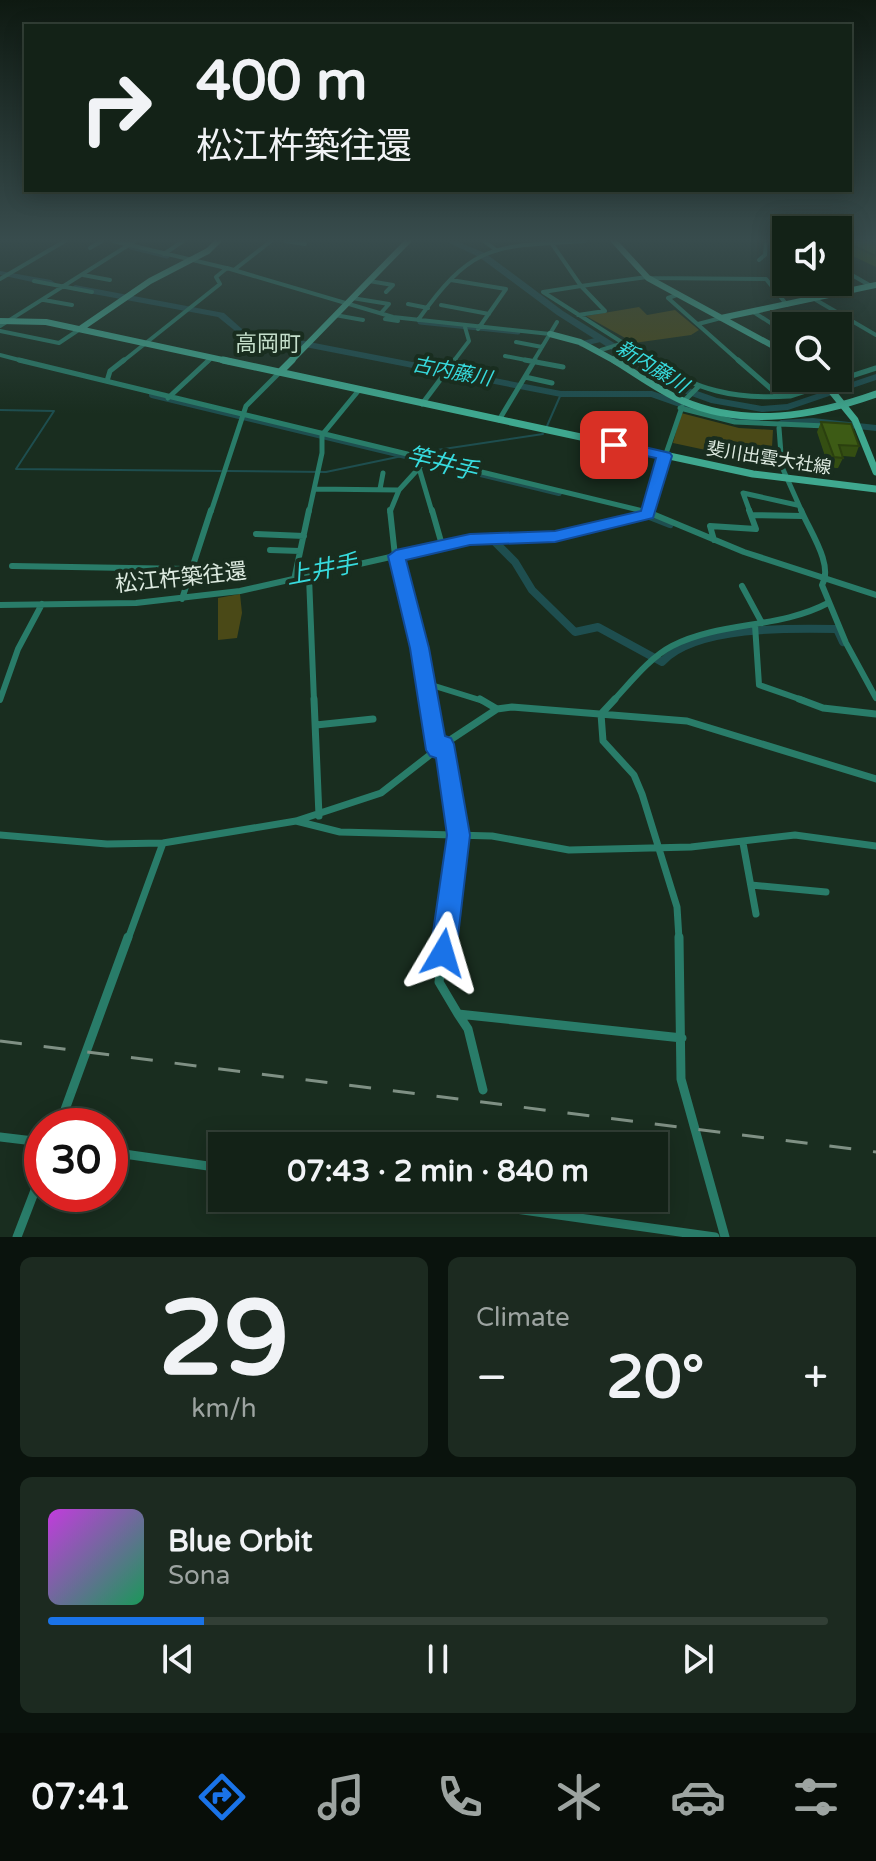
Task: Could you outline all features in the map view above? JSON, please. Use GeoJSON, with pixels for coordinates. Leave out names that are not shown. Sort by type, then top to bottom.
{"type":"FeatureCollection","features":[{"type":"Feature","properties":{"kind":"main road"},"geometry":{"type":"LineString","coordinates":[[80,329],[124,299]]}},
{"type":"Feature","properties":{"kind":"main road"},"geometry":{"type":"LineString","coordinates":[[684,299],[772,345]]}},
{"type":"Feature","properties":{"kind":"main road"},"geometry":{"type":"LineString","coordinates":[[721,318],[821,299]]}},
{"type":"Feature","properties":{"kind":"main road"},"geometry":{"type":"LineString","coordinates":[[280,372],[350,300]]}},
{"type":"Feature","properties":{"kind":"main road","name":"斐川出雲大社線"},"geometry":{"type":"LineString","coordinates":[[0,326],[10,320],[46,322],[665,456],[786,479],[876,489]]}},
{"type":"Feature","properties":{"kind":"main road"},"geometry":{"type":"LineString","coordinates":[[550,334],[582,341],[603,350],[684,404],[729,413],[762,417],[795,416],[876,394]]}},
{"type":"Feature","properties":{"kind":"main road"},"geometry":{"type":"LineString","coordinates":[[834,392],[855,420],[876,472]]}},
{"type":"Feature","properties":{"kind":"street"},"geometry":{"type":"LineString","coordinates":[[10,320],[42,299],[72,305]]}},
{"type":"Feature","properties":{"kind":"street"},"geometry":{"type":"LineString","coordinates":[[107,381],[110,371],[201,299]]}},
{"type":"Feature","properties":{"kind":"street"},"geometry":{"type":"LineString","coordinates":[[345,299],[404,318],[478,329],[550,334]]}},
{"type":"Feature","properties":{"kind":"street"},"geometry":{"type":"LineString","coordinates":[[418,320],[436,299]]}},
{"type":"Feature","properties":{"kind":"street"},"geometry":{"type":"LineString","coordinates":[[478,329],[499,299]]}},
{"type":"Feature","properties":{"kind":"street"},"geometry":{"type":"LineString","coordinates":[[553,299],[681,380],[698,387],[746,398],[790,396],[799,392]]}},
{"type":"Feature","properties":{"kind":"street"},"geometry":{"type":"LineString","coordinates":[[578,315],[605,311],[593,299]]}},
{"type":"Feature","properties":{"kind":"street"},"geometry":{"type":"LineString","coordinates":[[669,299],[777,394],[790,396]]}},
{"type":"Feature","properties":{"kind":"street"},"geometry":{"type":"LineString","coordinates":[[782,299],[787,305]]}},
{"type":"Feature","properties":{"kind":"street"},"geometry":{"type":"LineString","coordinates":[[350,300],[389,304],[381,313]]}},
{"type":"Feature","properties":{"kind":"street"},"geometry":{"type":"LineString","coordinates":[[816,300],[876,335]]}},
{"type":"Feature","properties":{"kind":"street"},"geometry":{"type":"LineString","coordinates":[[408,304],[428,308]]}},
{"type":"Feature","properties":{"kind":"street"},"geometry":{"type":"LineString","coordinates":[[441,305],[489,314]]}},
{"type":"Feature","properties":{"kind":"street"},"geometry":{"type":"LineString","coordinates":[[752,311],[772,324]]}},
{"type":"Feature","properties":{"kind":"street"},"geometry":{"type":"LineString","coordinates":[[335,315],[363,320]]}},
{"type":"Feature","properties":{"kind":"street"},"geometry":{"type":"LineString","coordinates":[[385,319],[401,321],[404,318]]}},
{"type":"Feature","properties":{"kind":"street"},"geometry":{"type":"LineString","coordinates":[[698,324],[721,318]]}},
{"type":"Feature","properties":{"kind":"street"},"geometry":{"type":"LineString","coordinates":[[499,420],[557,322]]}},
{"type":"Feature","properties":{"kind":"street"},"geometry":{"type":"LineString","coordinates":[[0,326],[59,343],[80,329]]}},
{"type":"Feature","properties":{"kind":"street"},"geometry":{"type":"LineString","coordinates":[[422,404],[469,341],[465,327]]}},
{"type":"Feature","properties":{"kind":"street"},"geometry":{"type":"LineString","coordinates":[[493,339],[500,330]]}},
{"type":"Feature","properties":{"kind":"street"},"geometry":{"type":"LineString","coordinates":[[516,342],[542,347]]}},
{"type":"Feature","properties":{"kind":"street"},"geometry":{"type":"LineString","coordinates":[[603,350],[623,343]]}},
{"type":"Feature","properties":{"kind":"street"},"geometry":{"type":"LineString","coordinates":[[0,355],[647,514],[876,595]]}},
{"type":"Feature","properties":{"kind":"street"},"geometry":{"type":"LineString","coordinates":[[505,356],[563,367]]}},
{"type":"Feature","properties":{"kind":"street"},"geometry":{"type":"LineString","coordinates":[[168,398],[212,357]]}},
{"type":"Feature","properties":{"kind":"street"},"geometry":{"type":"LineString","coordinates":[[853,375],[876,368]]}},
{"type":"Feature","properties":{"kind":"street"},"geometry":{"type":"LineString","coordinates":[[182,599],[189,569],[246,406],[280,372]]}},
{"type":"Feature","properties":{"kind":"street"},"geometry":{"type":"LineString","coordinates":[[525,377],[552,383]]}},
{"type":"Feature","properties":{"kind":"street"},"geometry":{"type":"LineString","coordinates":[[647,514],[684,404],[698,387]]}},
{"type":"Feature","properties":{"kind":"street"},"geometry":{"type":"LineString","coordinates":[[294,580],[322,453],[322,435],[359,390]]}},
{"type":"Feature","properties":{"kind":"street"},"geometry":{"type":"LineString","coordinates":[[684,404],[717,420],[779,428],[832,426]]}},
{"type":"Feature","properties":{"kind":"street"},"geometry":{"type":"LineString","coordinates":[[779,428],[782,467],[819,551],[826,578],[822,585],[828,603],[876,698]]}},
{"type":"Feature","properties":{"kind":"street"},"geometry":{"type":"LineString","coordinates":[[846,428],[859,430]]}},
{"type":"Feature","properties":{"kind":"street"},"geometry":{"type":"LineString","coordinates":[[431,452],[398,490],[386,513],[459,835],[439,982],[468,1029],[483,1090]]}},
{"type":"Feature","properties":{"kind":"street"},"geometry":{"type":"LineString","coordinates":[[419,468],[442,545]]}},
{"type":"Feature","properties":{"kind":"street"},"geometry":{"type":"LineString","coordinates":[[380,489],[383,473]]}},
{"type":"Feature","properties":{"kind":"street"},"geometry":{"type":"LineString","coordinates":[[314,489],[398,490]]}},
{"type":"Feature","properties":{"kind":"street"},"geometry":{"type":"LineString","coordinates":[[714,540],[710,526],[756,529],[743,493],[797,505]]}},
{"type":"Feature","properties":{"kind":"street","name":"松江杵築往還"},"geometry":{"type":"LineString","coordinates":[[0,605],[136,603],[182,599],[309,577],[470,539],[555,537],[647,514]]}},
{"type":"Feature","properties":{"kind":"street"},"geometry":{"type":"LineString","coordinates":[[751,515],[802,516]]}},
{"type":"Feature","properties":{"kind":"street"},"geometry":{"type":"LineString","coordinates":[[256,534],[304,536]]}},
{"type":"Feature","properties":{"kind":"street"},"geometry":{"type":"LineString","coordinates":[[270,550],[300,551]]}},
{"type":"Feature","properties":{"kind":"street"},"geometry":{"type":"LineString","coordinates":[[12,566],[189,569]]}},
{"type":"Feature","properties":{"kind":"street"},"geometry":{"type":"LineString","coordinates":[[309,577],[319,816]]}},
{"type":"Feature","properties":{"kind":"street"},"geometry":{"type":"LineString","coordinates":[[742,586],[758,624],[759,685],[823,708],[876,714]]}},
{"type":"Feature","properties":{"kind":"street"},"geometry":{"type":"LineString","coordinates":[[725,1237],[681,1079],[677,907],[634,775],[603,741],[601,714],[670,646],[758,624],[810,615],[828,603]]}},
{"type":"Feature","properties":{"kind":"street"},"geometry":{"type":"LineString","coordinates":[[0,700],[18,649],[42,604]]}},
{"type":"Feature","properties":{"kind":"street"},"geometry":{"type":"LineString","coordinates":[[864,678],[876,678]]}},
{"type":"Feature","properties":{"kind":"street"},"geometry":{"type":"LineString","coordinates":[[425,683],[474,696],[497,709]]}},
{"type":"Feature","properties":{"kind":"street"},"geometry":{"type":"LineString","coordinates":[[0,835],[107,844],[163,843],[319,816],[381,793],[440,747],[497,709],[512,707],[641,716],[706,726],[876,779]]}},
{"type":"Feature","properties":{"kind":"street"},"geometry":{"type":"LineString","coordinates":[[316,725],[373,719]]}},
{"type":"Feature","properties":{"kind":"street"},"geometry":{"type":"LineString","coordinates":[[296,821],[340,832],[492,836],[569,850],[743,843],[771,836],[795,835],[876,846]]}},
{"type":"Feature","properties":{"kind":"street"},"geometry":{"type":"LineString","coordinates":[[66,1108],[163,843]]}},
{"type":"Feature","properties":{"kind":"street"},"geometry":{"type":"LineString","coordinates":[[743,843],[756,914]]}},
{"type":"Feature","properties":{"kind":"street"},"geometry":{"type":"LineString","coordinates":[[751,885],[826,892]]}},
{"type":"Feature","properties":{"kind":"street"},"geometry":{"type":"LineString","coordinates":[[458,1014],[682,1038]]}},
{"type":"Feature","properties":{"kind":"street"},"geometry":{"type":"LineString","coordinates":[[0,1137],[24,1140]]}},
{"type":"Feature","properties":{"kind":"street"},"geometry":{"type":"LineString","coordinates":[[128,1155],[208,1166]]}},
{"type":"Feature","properties":{"kind":"street"},"geometry":{"type":"LineString","coordinates":[[17,1237],[27,1212]]}},
{"type":"Feature","properties":{"kind":"street"},"geometry":{"type":"LineString","coordinates":[[537,1212],[715,1237]]}},
{"type":"Feature","properties":{"kind":"shaded area"},"geometry":{"type":"Polygon","coordinates":[[[639,307],[647,315],[675,310],[699,330],[691,335],[634,343],[586,316],[639,307]]]}},
{"type":"Feature","properties":{"kind":"shaded area"},"geometry":{"type":"Polygon","coordinates":[[[681,413],[739,428],[773,430],[771,464],[673,443],[681,413]]]}},
{"type":"Feature","properties":{"kind":"shaded area"},"geometry":{"type":"Polygon","coordinates":[[[240,594],[242,613],[237,638],[218,640],[218,598],[240,594]]]}},
{"type":"Feature","properties":{"kind":"building"},"geometry":{"type":"Polygon","coordinates":[[[821,422],[851,424],[859,446],[839,445],[843,458],[834,457],[821,422]]]}},
{"type":"Feature","properties":{"kind":"waterway","name":"古内藤川"},"geometry":{"type":"LineString","coordinates":[[133,299],[221,315],[239,331],[561,394],[652,394],[712,415],[756,421]]}},
{"type":"Feature","properties":{"kind":"waterway","name":"新内藤川"},"geometry":{"type":"LineString","coordinates":[[541,299],[679,388],[715,401],[762,409],[788,407],[876,377]]}},
{"type":"Feature","properties":{"kind":"waterway"},"geometry":{"type":"LineString","coordinates":[[420,322],[518,332]]}},
{"type":"Feature","properties":{"kind":"waterway"},"geometry":{"type":"LineString","coordinates":[[581,344],[602,339]]}},
{"type":"Feature","properties":{"kind":"waterway"},"geometry":{"type":"LineString","coordinates":[[547,426],[561,394]]}},
{"type":"Feature","properties":{"kind":"waterway","name":"竿井手"},"geometry":{"type":"LineString","coordinates":[[152,395],[559,493]]}},
{"type":"Feature","properties":{"kind":"waterway"},"geometry":{"type":"LineString","coordinates":[[0,410],[54,411],[16,469],[221,471]]}},
{"type":"Feature","properties":{"kind":"waterway","name":"古内藤川"},"geometry":{"type":"LineString","coordinates":[[781,423],[813,421],[876,428]]}},
{"type":"Feature","properties":{"kind":"waterway"},"geometry":{"type":"LineString","coordinates":[[417,453],[543,434]]}},
{"type":"Feature","properties":{"kind":"waterway"},"geometry":{"type":"LineString","coordinates":[[227,471],[326,472],[407,455]]}},
{"type":"Feature","properties":{"kind":"waterway","name":"竿井手"},"geometry":{"type":"LineString","coordinates":[[642,513],[670,524]]}},
{"type":"Feature","properties":{"kind":"waterway","name":"上井手"},"geometry":{"type":"LineString","coordinates":[[490,537],[515,562],[532,590],[575,632],[598,627],[662,662],[677,650],[697,642],[745,632],[837,629],[843,642]]}},
{"type":"Feature","properties":{"kind":"railway"},"geometry":{"type":"LineString","coordinates":[[0,1041],[876,1152]]}},
{"type":"Feature","properties":{"kind":"district","name":"高岡町"},"geometry":{"type":"Point","coordinates":[268,344]}},
{"type":"Feature","properties":{"kind":"route"},"geometry":{"type":"LineString","coordinates":[[443,953],[459,835],[444,744],[437,750],[419,648],[396,556],[470,539],[555,537],[648,514],[665,456],[614,445]]}}]}
